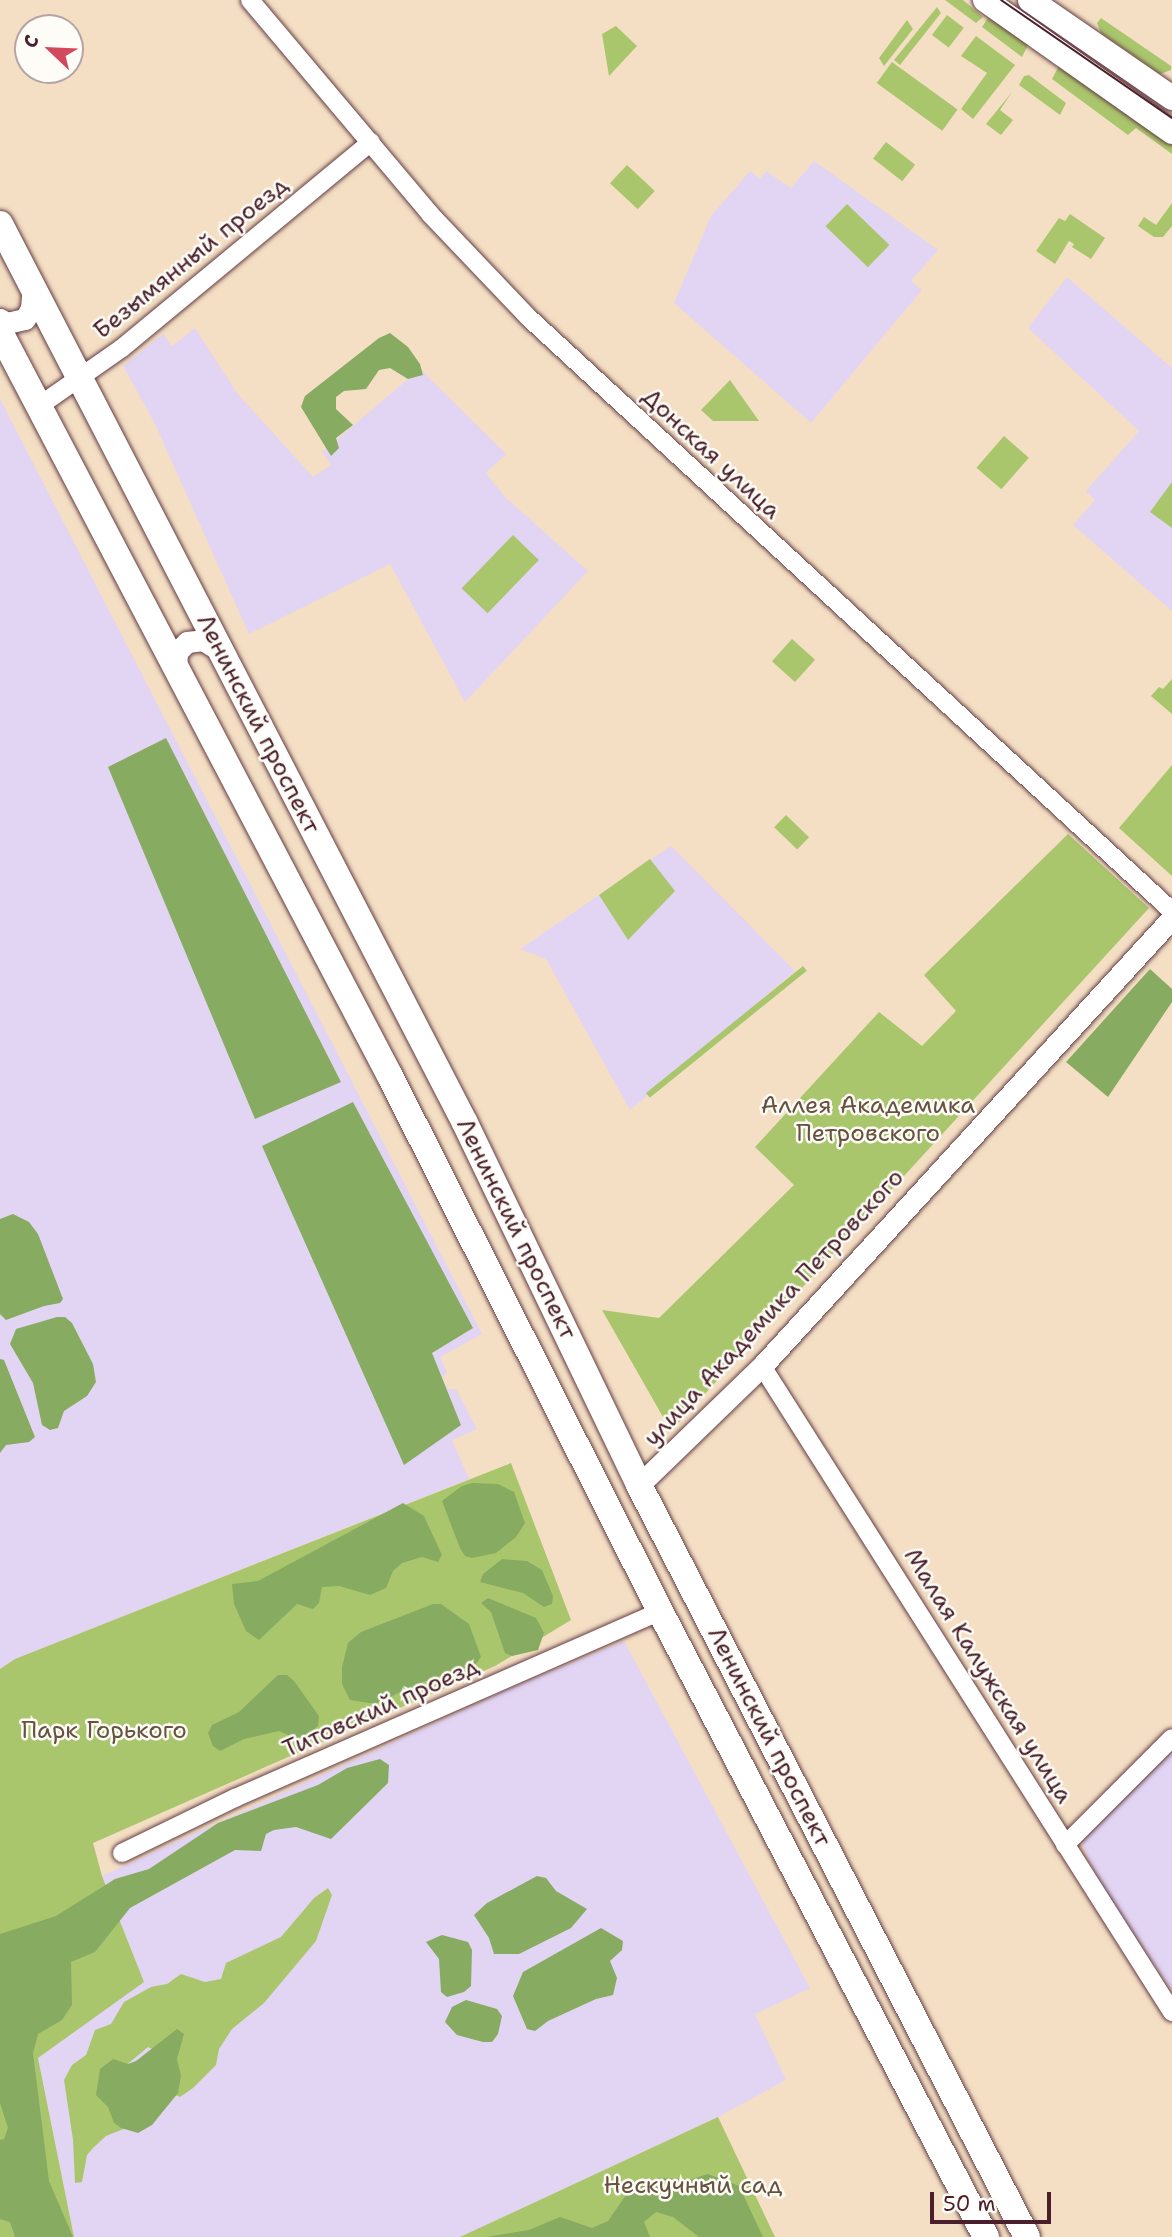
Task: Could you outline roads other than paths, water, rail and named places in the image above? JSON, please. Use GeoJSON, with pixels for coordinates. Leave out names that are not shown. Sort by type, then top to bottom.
{"type":"FeatureCollection","features":[{"type":"Feature","properties":{"kind":"main road"},"geometry":{"type":"LineString","coordinates":[[985,0],[1171,129]]}},
{"type":"Feature","properties":{"kind":"main road"},"geometry":{"type":"LineString","coordinates":[[1030,0],[1172,98]]}},
{"type":"Feature","properties":{"kind":"main road","name":"Ленинский проспект"},"geometry":{"type":"LineString","coordinates":[[0,224],[465,1123],[639,1486],[1027,2237]]}},
{"type":"Feature","properties":{"kind":"main road","name":"Ленинский проспект"},"geometry":{"type":"LineString","coordinates":[[0,332],[390,1076],[660,1611],[986,2237]]}},
{"type":"Feature","properties":{"kind":"street","name":"Донская улица"},"geometry":{"type":"LineString","coordinates":[[250,0],[430,214],[528,317],[1172,911]]}},
{"type":"Feature","properties":{"kind":"street","name":"Безымянный проезд"},"geometry":{"type":"LineString","coordinates":[[39,406],[130,341],[371,142]]}},
{"type":"Feature","properties":{"kind":"street"},"geometry":{"type":"LineString","coordinates":[[0,319],[16,323],[25,319],[32,308],[33,286]]}},
{"type":"Feature","properties":{"kind":"street"},"geometry":{"type":"LineString","coordinates":[[176,671],[177,652],[187,642],[203,640],[219,650]]}},
{"type":"Feature","properties":{"kind":"street","name":"улица Академика Петровского"},"geometry":{"type":"LineString","coordinates":[[639,1486],[762,1366],[1172,918]]}},
{"type":"Feature","properties":{"kind":"street","name":"Малая Калужская улица"},"geometry":{"type":"LineString","coordinates":[[762,1366],[1172,2012]]}},
{"type":"Feature","properties":{"kind":"street","name":"Титовский проезд"},"geometry":{"type":"LineString","coordinates":[[122,1853],[236,1798],[660,1611]]}},
{"type":"Feature","properties":{"kind":"street"},"geometry":{"type":"LineString","coordinates":[[1065,1846],[1172,1738]]}},
{"type":"Feature","properties":{"kind":"tram line"},"geometry":{"type":"LineString","coordinates":[[1001,0],[1172,118]]}},
{"type":"Feature","properties":{"kind":"park label","name":"Аллея Академика Петровского"},"geometry":{"type":"Point","coordinates":[868,1120]}},
{"type":"Feature","properties":{"kind":"park label","name":"Парк Горького"},"geometry":{"type":"Point","coordinates":[104,1731]}},
{"type":"Feature","properties":{"kind":"park label","name":"Нескучный сад"},"geometry":{"type":"Point","coordinates":[693,2186]}}]}
